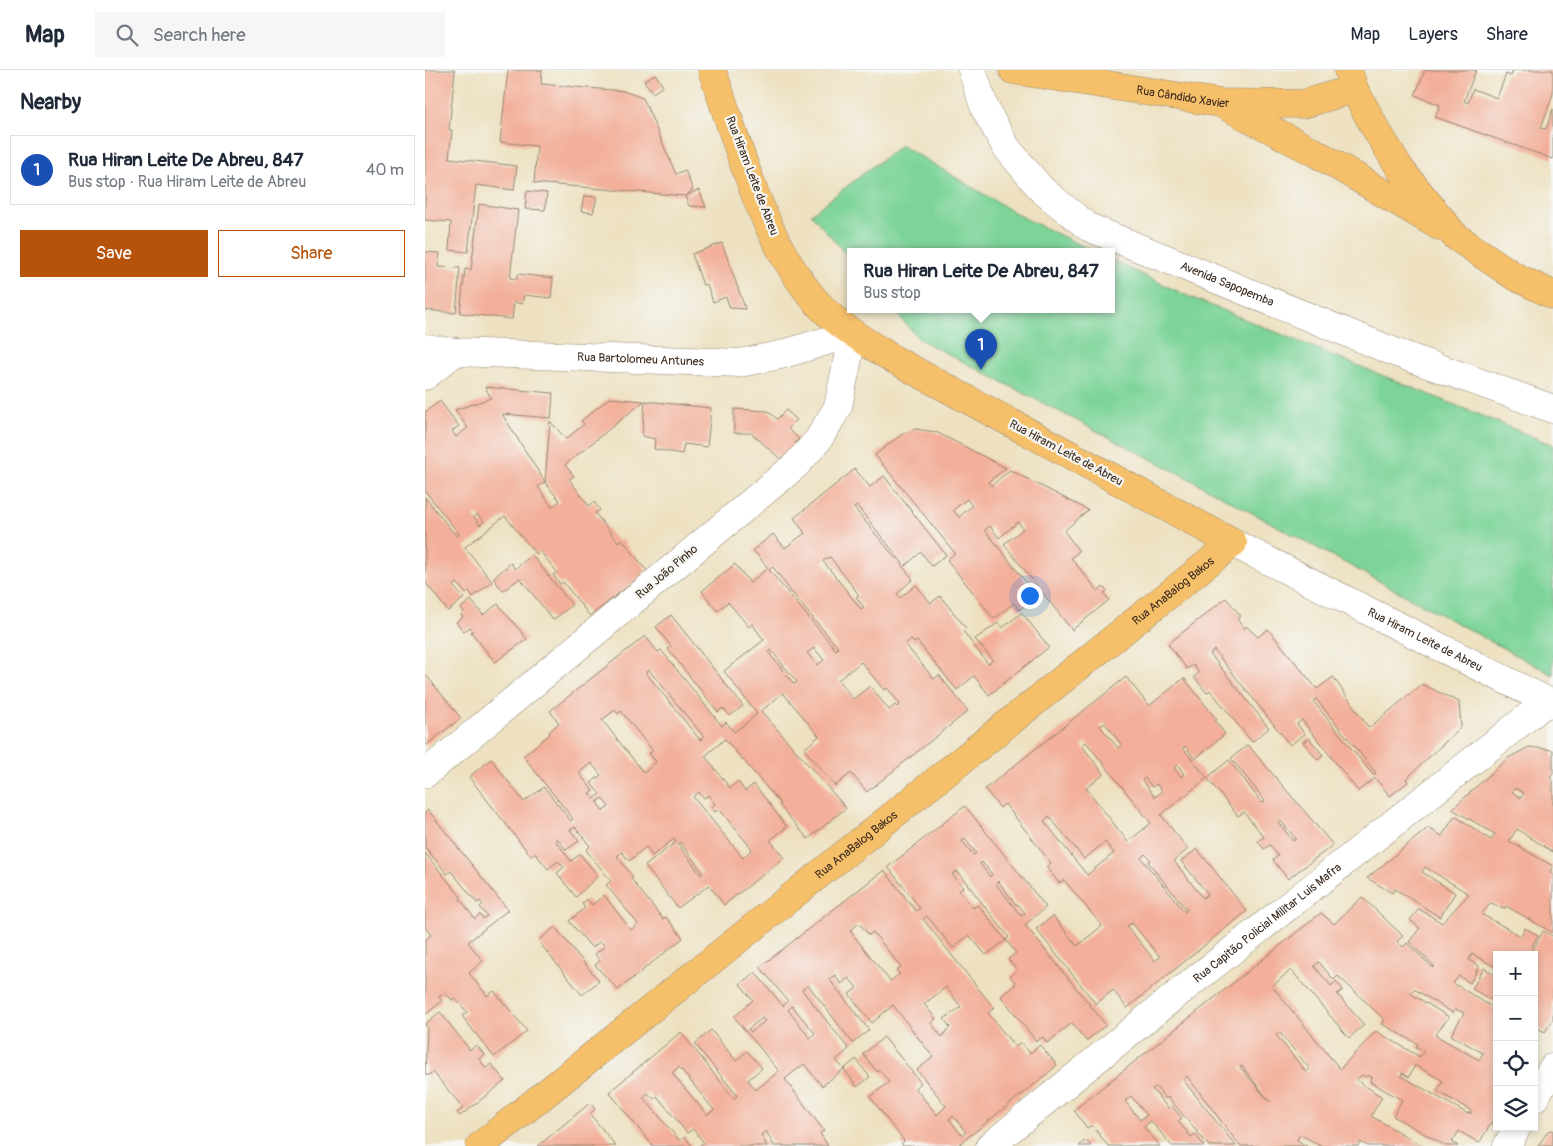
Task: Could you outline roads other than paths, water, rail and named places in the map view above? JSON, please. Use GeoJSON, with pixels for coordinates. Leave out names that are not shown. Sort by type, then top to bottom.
{"type":"FeatureCollection","features":[{"type":"Feature","properties":{"kind":"main road","name":"Rua Hiram Leite de Abreu"},"geometry":{"type":"LineString","coordinates":[[712,70],[770,229],[789,264],[820,305],[853,333],[933,382],[1233,543]]}},
{"type":"Feature","properties":{"kind":"main road","name":"Rua Cândido Xavier"},"geometry":{"type":"LineString","coordinates":[[1013,70],[1220,103],[1303,104],[1351,80]]}},
{"type":"Feature","properties":{"kind":"main road"},"geometry":{"type":"LineString","coordinates":[[1351,80],[1374,126],[1401,170],[1455,236]]}},
{"type":"Feature","properties":{"kind":"main road"},"geometry":{"type":"LineString","coordinates":[[1220,103],[1314,152],[1455,236],[1514,276],[1553,294]]}},
{"type":"Feature","properties":{"kind":"main road","name":"Rua AnaBalog Bakos"},"geometry":{"type":"LineString","coordinates":[[480,1146],[1233,543]]}},
{"type":"Feature","properties":{"kind":"street","name":"Avenida Sapopemba"},"geometry":{"type":"LineString","coordinates":[[972,70],[985,109],[1006,147],[1042,190],[1087,228],[1397,353],[1553,409]]}},
{"type":"Feature","properties":{"kind":"street","name":"Rua Bartolomeu Antunes"},"geometry":{"type":"LineString","coordinates":[[425,348],[455,352],[740,363],[780,355],[853,333]]}},
{"type":"Feature","properties":{"kind":"street","name":"Rua João Pinho"},"geometry":{"type":"LineString","coordinates":[[425,774],[796,464],[818,440],[838,407],[853,333]]}},
{"type":"Feature","properties":{"kind":"street"},"geometry":{"type":"LineString","coordinates":[[425,376],[455,352]]}},
{"type":"Feature","properties":{"kind":"street","name":"Rua Hiram Leite de Abreu"},"geometry":{"type":"LineString","coordinates":[[1233,543],[1550,703]]}},
{"type":"Feature","properties":{"kind":"street","name":"Rua Capitão Policial Militar Luis Mafra"},"geometry":{"type":"LineString","coordinates":[[990,1146],[1170,1000],[1550,703]]}},
{"type":"Feature","properties":{"kind":"street"},"geometry":{"type":"LineString","coordinates":[[1538,1092],[1553,1067]]}},
{"type":"Feature","properties":{"kind":"street"},"geometry":{"type":"LineString","coordinates":[[1507,1146],[1515,1131]]}},
{"type":"Feature","properties":{"kind":"place","name":"Rua Hiran Leite De Abreu, 847"},"geometry":{"type":"Point","coordinates":[981,370]}}]}
